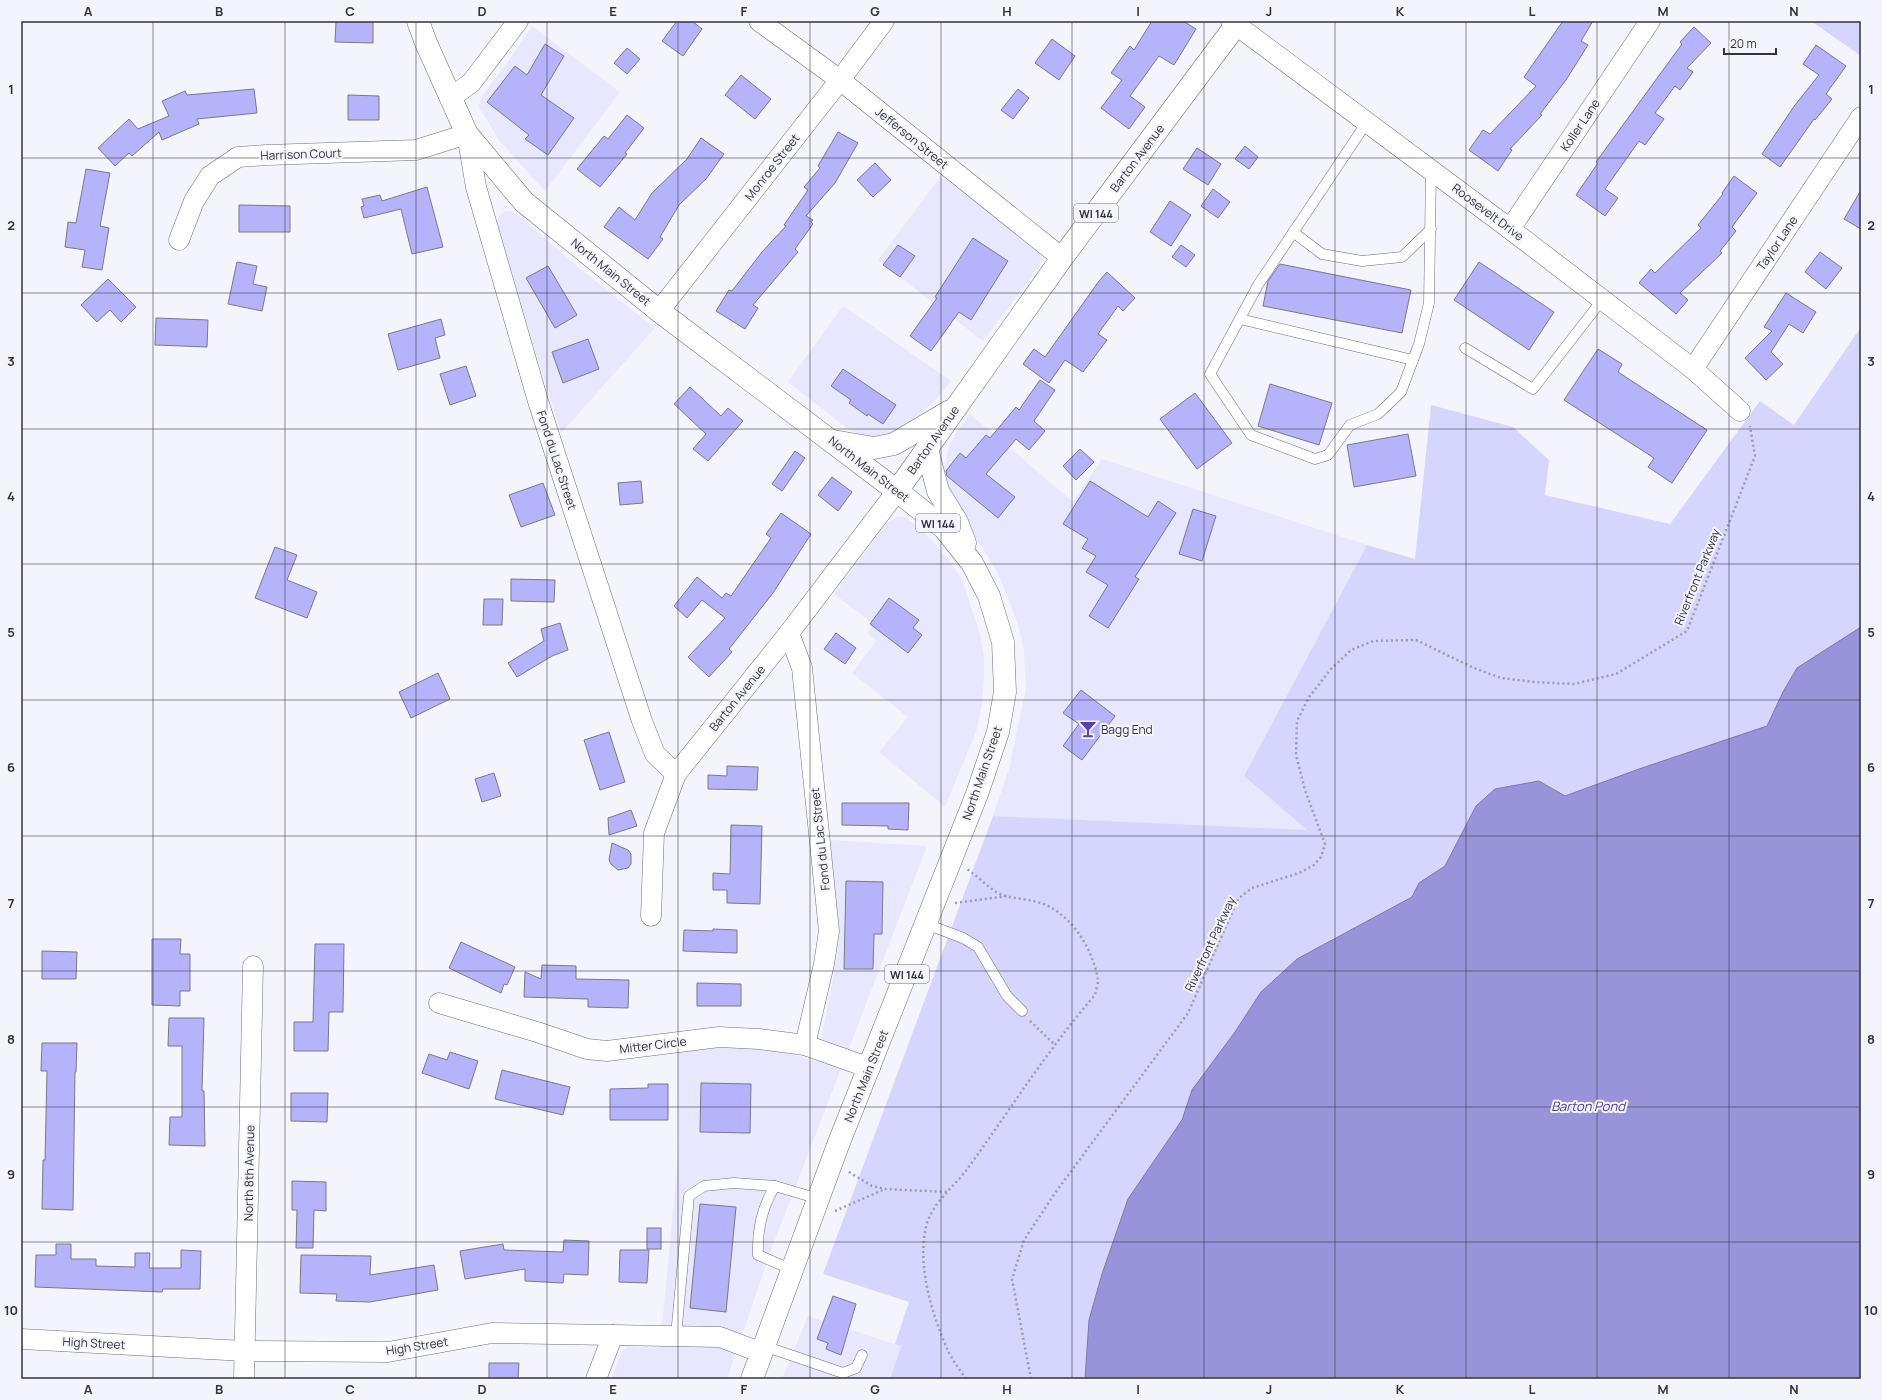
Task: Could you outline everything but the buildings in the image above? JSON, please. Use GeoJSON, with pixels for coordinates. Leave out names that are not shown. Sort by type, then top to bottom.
{"type":"FeatureCollection","features":[{"type":"Feature","properties":{"kind":"main road","name":"North Main Street"},"geometry":{"type":"LineString","coordinates":[[418,21],[450,98],[467,134],[524,202],[659,311],[833,441],[944,528],[972,564],[989,596],[1003,642],[1005,692],[998,732],[977,794],[833,1161],[752,1379]]}},
{"type":"Feature","properties":{"kind":"main road","name":"Barton Avenue"},"geometry":{"type":"LineString","coordinates":[[897,491],[1062,258],[1235,22]]}},
{"type":"Feature","properties":{"kind":"main road"},"geometry":{"type":"LineString","coordinates":[[833,441],[874,448],[894,444],[956,408]]}},
{"type":"Feature","properties":{"kind":"main road"},"geometry":{"type":"LineString","coordinates":[[927,449],[938,491],[957,522],[972,564]]}},
{"type":"Feature","properties":{"kind":"street"},"geometry":{"type":"LineString","coordinates":[[450,98],[471,83],[518,21]]}},
{"type":"Feature","properties":{"kind":"street","name":"Jefferson Street"},"geometry":{"type":"LineString","coordinates":[[759,21],[840,80],[1062,258]]}},
{"type":"Feature","properties":{"kind":"street","name":"Monroe Street"},"geometry":{"type":"LineString","coordinates":[[659,311],[840,80],[884,21]]}},
{"type":"Feature","properties":{"kind":"street","name":"Koller Lane"},"geometry":{"type":"LineString","coordinates":[[1510,229],[1650,21]]}},
{"type":"Feature","properties":{"kind":"street","name":"Roosevelt Drive"},"geometry":{"type":"LineString","coordinates":[[1235,22],[1693,369],[1740,411]]}},
{"type":"Feature","properties":{"kind":"street","name":"Taylor Lane"},"geometry":{"type":"LineString","coordinates":[[1693,369],[1861,117]]}},
{"type":"Feature","properties":{"kind":"street","name":"Harrison Court"},"geometry":{"type":"LineString","coordinates":[[179,240],[194,200],[210,176],[238,158],[267,154],[416,150],[467,134]]}},
{"type":"Feature","properties":{"kind":"street","name":"Fond du Lac Street"},"geometry":{"type":"LineString","coordinates":[[467,134],[476,187],[538,400],[640,714],[655,754],[676,774]]}},
{"type":"Feature","properties":{"kind":"street","name":"Barton Avenue"},"geometry":{"type":"LineString","coordinates":[[651,916],[654,833],[676,774],[789,633],[897,491]]}},
{"type":"Feature","properties":{"kind":"street","name":"Fond du Lac Street"},"geometry":{"type":"LineString","coordinates":[[789,633],[802,668],[829,931],[824,964],[805,1045]]}},
{"type":"Feature","properties":{"kind":"street","name":"North 8th Avenue"},"geometry":{"type":"LineString","coordinates":[[244,1379],[254,966]]}},
{"type":"Feature","properties":{"kind":"street","name":"Mitter Circle"},"geometry":{"type":"LineString","coordinates":[[438,1003],[537,1032],[587,1049],[607,1051],[719,1037],[759,1039],[805,1045],[870,1068]]}},
{"type":"Feature","properties":{"kind":"street","name":"High Street"},"geometry":{"type":"LineString","coordinates":[[21,1339],[245,1351],[388,1352],[492,1334],[613,1335],[720,1337],[763,1350]]}},
{"type":"Feature","properties":{"kind":"street"},"geometry":{"type":"LineString","coordinates":[[596,1379],[613,1335]]}},
{"type":"Feature","properties":{"kind":"lane"},"geometry":{"type":"LineString","coordinates":[[1367,122],[1258,285],[1210,374],[1251,435],[1315,459],[1328,455],[1350,425],[1378,414],[1401,392],[1419,344],[1429,303],[1431,229],[1430,170]]}},
{"type":"Feature","properties":{"kind":"lane"},"geometry":{"type":"LineString","coordinates":[[1293,232],[1322,254],[1362,261],[1402,257],[1431,229]]}},
{"type":"Feature","properties":{"kind":"lane"},"geometry":{"type":"LineString","coordinates":[[1465,348],[1533,389],[1602,300]]}},
{"type":"Feature","properties":{"kind":"lane"},"geometry":{"type":"LineString","coordinates":[[1240,319],[1413,360]]}},
{"type":"Feature","properties":{"kind":"lane"},"geometry":{"type":"LineString","coordinates":[[930,915],[978,947],[1007,996],[1022,1011]]}},
{"type":"Feature","properties":{"kind":"lane"},"geometry":{"type":"LineString","coordinates":[[676,1336],[689,1196],[704,1186],[734,1184],[775,1186],[819,1198]]}},
{"type":"Feature","properties":{"kind":"lane"},"geometry":{"type":"LineString","coordinates":[[775,1186],[766,1200],[757,1238],[758,1254],[793,1270]]}},
{"type":"Feature","properties":{"kind":"lane"},"geometry":{"type":"LineString","coordinates":[[763,1350],[843,1373],[856,1368],[862,1355]]}},
{"type":"Feature","properties":{"kind":"path","name":"Riverfront Parkway"},"geometry":{"type":"LineString","coordinates":[[1031,1379],[1012,1279],[1024,1240],[1055,1193],[1188,1013],[1238,899],[1252,888],[1298,873],[1314,865],[1322,857],[1325,844],[1313,814],[1296,755],[1297,721],[1309,697],[1331,669],[1351,650],[1373,640],[1416,640],[1474,668],[1501,678],[1534,682],[1574,684],[1616,674],[1687,631],[1754,456],[1751,428],[1740,411]]}},
{"type":"Feature","properties":{"kind":"path"},"geometry":{"type":"LineString","coordinates":[[952,858],[996,892],[1038,902],[1059,913],[1071,924],[1092,959],[1098,981],[1095,995],[1055,1045],[962,1176],[937,1206],[926,1226],[923,1246],[927,1285],[935,1315],[949,1352],[966,1379]]}},
{"type":"Feature","properties":{"kind":"path"},"geometry":{"type":"LineString","coordinates":[[930,915],[981,901],[1008,896]]}},
{"type":"Feature","properties":{"kind":"path"},"geometry":{"type":"LineString","coordinates":[[1022,1011],[1034,1026],[1055,1045]]}},
{"type":"Feature","properties":{"kind":"path"},"geometry":{"type":"LineString","coordinates":[[833,1161],[872,1186],[886,1189],[948,1192]]}},
{"type":"Feature","properties":{"kind":"path"},"geometry":{"type":"LineString","coordinates":[[811,1221],[886,1189]]}},
{"type":"Feature","properties":{"kind":"shaded area"},"geometry":{"type":"Polygon","coordinates":[[[1811,21],[1861,21],[1861,56],[1811,21]]]}},
{"type":"Feature","properties":{"kind":"shaded area"},"geometry":{"type":"Polygon","coordinates":[[[532,26],[620,92],[545,191],[499,140],[479,107],[481,97],[507,63],[532,26]]]}},
{"type":"Feature","properties":{"kind":"shaded area"},"geometry":{"type":"Polygon","coordinates":[[[941,176],[1039,251],[1041,257],[1040,265],[983,341],[878,260],[941,176]]]}},
{"type":"Feature","properties":{"kind":"shaded area"},"geometry":{"type":"Polygon","coordinates":[[[506,211],[511,211],[524,220],[579,268],[655,328],[561,433],[498,232],[497,222],[499,216],[506,211]]]}},
{"type":"Feature","properties":{"kind":"shaded area"},"geometry":{"type":"Polygon","coordinates":[[[843,306],[951,381],[935,401],[899,432],[878,438],[859,435],[847,428],[788,382],[843,306]]]}},
{"type":"Feature","properties":{"kind":"shaded area"},"geometry":{"type":"Polygon","coordinates":[[[1861,327],[1861,627],[1783,692],[1767,726],[1639,769],[1565,796],[1539,781],[1495,789],[1476,806],[1445,866],[1419,883],[1412,897],[1297,959],[1261,992],[1235,1032],[1192,1090],[1182,1120],[1128,1199],[1102,1274],[1089,1320],[1085,1379],[890,1379],[901,1346],[895,1344],[909,1302],[823,1274],[993,816],[1307,830],[1244,776],[1367,545],[1415,559],[1431,405],[1513,427],[1549,460],[1545,495],[1670,524],[1760,401],[1794,425],[1861,327]]]}},
{"type":"Feature","properties":{"kind":"shaded area"},"geometry":{"type":"Polygon","coordinates":[[[970,414],[1073,502],[1102,459],[1367,545],[1244,776],[1308,831],[993,816],[1009,769],[1026,688],[1024,651],[1019,628],[997,572],[985,552],[952,507],[944,471],[948,449],[956,433],[970,414]]]}},
{"type":"Feature","properties":{"kind":"shaded area"},"geometry":{"type":"Polygon","coordinates":[[[898,517],[904,517],[928,536],[962,579],[980,634],[984,656],[982,704],[977,729],[945,807],[879,752],[908,717],[852,673],[876,641],[867,633],[874,624],[834,594],[888,522],[898,517]]]}},
{"type":"Feature","properties":{"kind":"shaded area"},"geometry":{"type":"Polygon","coordinates":[[[829,840],[927,846],[771,1250],[727,1379],[611,1379],[623,1350],[627,1347],[660,1348],[679,1148],[678,1050],[705,1047],[758,1049],[792,1054],[816,1062],[837,954],[837,935],[829,840]]]}},
{"type":"Feature","properties":{"kind":"shaded area"},"geometry":{"type":"Polygon","coordinates":[[[808,1316],[901,1346],[890,1379],[782,1379],[808,1316]]]}},
{"type":"Feature","properties":{"kind":"water","name":"Barton Pond"},"geometry":{"type":"Polygon","coordinates":[[[1861,627],[1861,1379],[1085,1379],[1089,1320],[1102,1274],[1128,1199],[1182,1120],[1192,1090],[1235,1032],[1261,992],[1297,959],[1412,897],[1419,883],[1445,866],[1476,806],[1495,789],[1539,781],[1565,796],[1639,769],[1767,726],[1783,692],[1797,668],[1861,627]]]}},
{"type":"Feature","properties":{"kind":"place","name":"Bagg End"},"geometry":{"type":"Point","coordinates":[1088,729]}}]}
